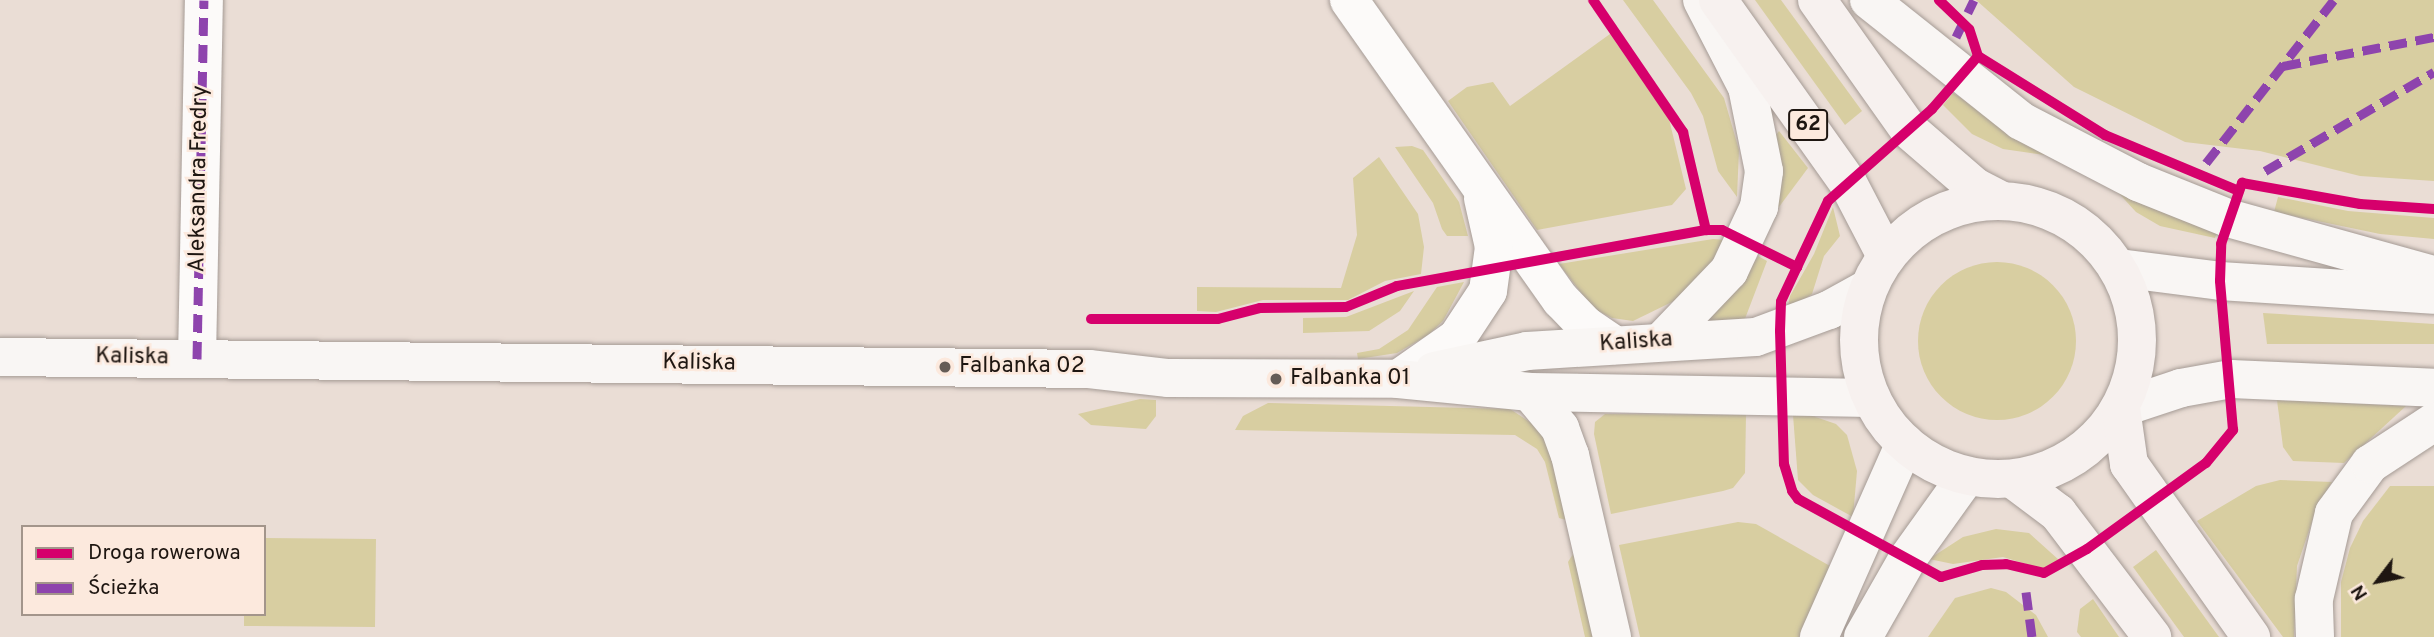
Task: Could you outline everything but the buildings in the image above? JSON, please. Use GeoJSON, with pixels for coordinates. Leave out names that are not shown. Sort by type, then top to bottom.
{"type":"FeatureCollection","features":[{"type":"Feature","properties":{"kind":"main road","name":"62"},"geometry":{"type":"LineString","coordinates":[[1718,0],[1849,183],[1886,256]]}},
{"type":"Feature","properties":{"kind":"main road"},"geometry":{"type":"LineString","coordinates":[[1817,0],[1909,130],[1975,187],[2003,201]]}},
{"type":"Feature","properties":{"kind":"main road"},"geometry":{"type":"LineString","coordinates":[[2003,201],[2039,207],[2070,220],[2097,240],[2119,268],[2134,310],[2138,340],[2134,375],[2121,408],[2085,449],[2060,466],[2014,480],[1966,477],[1936,465],[1905,443],[1870,398],[1858,342],[1867,289],[1886,256],[1930,217],[1977,202],[2003,201]]}},
{"type":"Feature","properties":{"kind":"main road"},"geometry":{"type":"LineString","coordinates":[[2121,408],[2129,464],[2252,637]]}},
{"type":"Feature","properties":{"kind":"main road"},"geometry":{"type":"LineString","coordinates":[[2014,480],[2057,513],[2152,637]]}},
{"type":"Feature","properties":{"kind":"street","name":"Aleksandra Fredry"},"geometry":{"type":"LineString","coordinates":[[197,359],[204,0]]}},
{"type":"Feature","properties":{"kind":"street"},"geometry":{"type":"LineString","coordinates":[[1349,0],[1561,300],[1585,325],[1615,345]]}},
{"type":"Feature","properties":{"kind":"street"},"geometry":{"type":"LineString","coordinates":[[1662,341],[1729,271],[1759,207],[1764,171],[1746,87],[1702,0]]}},
{"type":"Feature","properties":{"kind":"street"},"geometry":{"type":"LineString","coordinates":[[1869,0],[2021,121],[2138,182],[2228,218],[2434,275]]}},
{"type":"Feature","properties":{"kind":"street"},"geometry":{"type":"LineString","coordinates":[[1398,379],[1457,338],[1488,291],[1494,247],[1480,182]]}},
{"type":"Feature","properties":{"kind":"street"},"geometry":{"type":"LineString","coordinates":[[2119,268],[2220,281],[2434,295]]}},
{"type":"Feature","properties":{"kind":"street","name":"Kaliska"},"geometry":{"type":"LineString","coordinates":[[1398,379],[1527,351],[1768,334],[1829,310],[1867,289]]}},
{"type":"Feature","properties":{"kind":"street","name":"Kaliska"},"geometry":{"type":"LineString","coordinates":[[0,357],[1089,369],[1168,378],[1398,379],[1530,392],[1870,398]]}},
{"type":"Feature","properties":{"kind":"street"},"geometry":{"type":"LineString","coordinates":[[2121,408],[2181,388],[2231,379],[2434,388]]}},
{"type":"Feature","properties":{"kind":"street"},"geometry":{"type":"LineString","coordinates":[[1530,392],[1560,428],[1570,455],[1612,637]]}},
{"type":"Feature","properties":{"kind":"street"},"geometry":{"type":"LineString","coordinates":[[2315,637],[2314,599],[2320,560],[2334,513],[2370,464],[2434,422]]}},
{"type":"Feature","properties":{"kind":"street"},"geometry":{"type":"LineString","coordinates":[[1819,637],[1905,443]]}},
{"type":"Feature","properties":{"kind":"street"},"geometry":{"type":"LineString","coordinates":[[1863,637],[1908,558],[1966,477]]}},
{"type":"Feature","properties":{"kind":"shaded area"},"geometry":{"type":"Polygon","coordinates":[[[1623,0],[1653,0],[1724,98],[1739,150],[1737,197],[1718,171],[1703,116],[1691,93],[1623,0]]]}},
{"type":"Feature","properties":{"kind":"shaded area"},"geometry":{"type":"Polygon","coordinates":[[[1755,0],[1781,0],[1862,111],[1845,125],[1755,0]]]}},
{"type":"Feature","properties":{"kind":"shaded area"},"geometry":{"type":"Polygon","coordinates":[[[1976,0],[2434,0],[2434,181],[2360,176],[2260,151],[2185,142],[2074,87],[1976,0]]]}},
{"type":"Feature","properties":{"kind":"shaded area"},"geometry":{"type":"Polygon","coordinates":[[[1610,34],[1669,119],[1686,189],[1672,205],[1537,230],[1448,101],[1467,87],[1493,82],[1510,106],[1610,34]]]}},
{"type":"Feature","properties":{"kind":"shaded area"},"geometry":{"type":"Polygon","coordinates":[[[1953,93],[2052,156],[2003,149],[1972,134],[1943,105],[1953,93]]]}},
{"type":"Feature","properties":{"kind":"shaded area"},"geometry":{"type":"Polygon","coordinates":[[[1779,131],[1808,168],[1773,215],[1776,135],[1779,131]]]}},
{"type":"Feature","properties":{"kind":"shaded area"},"geometry":{"type":"Polygon","coordinates":[[[1412,146],[1423,150],[1459,202],[1468,236],[1447,236],[1442,229],[1433,203],[1395,147],[1412,146]]]}},
{"type":"Feature","properties":{"kind":"shaded area"},"geometry":{"type":"Polygon","coordinates":[[[1379,157],[1418,214],[1424,247],[1421,274],[1385,281],[1348,300],[1263,300],[1216,312],[1197,311],[1197,287],[1341,288],[1357,235],[1353,178],[1379,157]]]}},
{"type":"Feature","properties":{"kind":"shaded area"},"geometry":{"type":"Polygon","coordinates":[[[2114,188],[2218,230],[2215,238],[2160,226],[2136,212],[2114,188]]]}},
{"type":"Feature","properties":{"kind":"shaded area"},"geometry":{"type":"Polygon","coordinates":[[[2278,197],[2348,211],[2434,218],[2434,239],[2380,234],[2274,212],[2278,197]]]}},
{"type":"Feature","properties":{"kind":"shaded area"},"geometry":{"type":"Polygon","coordinates":[[[1833,207],[1840,236],[1824,256],[1812,294],[1787,311],[1790,296],[1814,254],[1833,207]]]}},
{"type":"Feature","properties":{"kind":"shaded area"},"geometry":{"type":"Polygon","coordinates":[[[1713,239],[1729,240],[1712,267],[1674,301],[1633,321],[1612,318],[1593,308],[1559,264],[1713,239]]]}},
{"type":"Feature","properties":{"kind":"shaded area"},"geometry":{"type":"Polygon","coordinates":[[[1758,256],[1767,261],[1743,324],[1706,322],[1742,282],[1758,256]]]}},
{"type":"Feature","properties":{"kind":"shaded area"},"geometry":{"type":"Polygon","coordinates":[[[1997,262],[2027,268],[2053,285],[2070,311],[2076,341],[2070,371],[2053,397],[2027,414],[1997,420],[1967,414],[1941,397],[1924,371],[1918,341],[1924,311],[1941,285],[1967,268],[1997,262]]]}},
{"type":"Feature","properties":{"kind":"shaded area"},"geometry":{"type":"Polygon","coordinates":[[[1464,282],[1443,321],[1428,335],[1397,353],[1358,359],[1357,353],[1379,349],[1408,330],[1437,287],[1464,282]]]}},
{"type":"Feature","properties":{"kind":"shaded area"},"geometry":{"type":"Polygon","coordinates":[[[1414,291],[1400,311],[1369,331],[1303,333],[1303,318],[1346,317],[1414,291]]]}},
{"type":"Feature","properties":{"kind":"shaded area"},"geometry":{"type":"Polygon","coordinates":[[[2263,313],[2434,324],[2434,344],[2267,344],[2263,313]]]}},
{"type":"Feature","properties":{"kind":"shaded area"},"geometry":{"type":"Polygon","coordinates":[[[1140,399],[1156,400],[1156,416],[1146,429],[1091,425],[1078,414],[1140,399]]]}},
{"type":"Feature","properties":{"kind":"shaded area"},"geometry":{"type":"Polygon","coordinates":[[[2277,400],[2406,406],[2344,463],[2293,461],[2283,447],[2277,400]]]}},
{"type":"Feature","properties":{"kind":"shaded area"},"geometry":{"type":"Polygon","coordinates":[[[1268,403],[1510,409],[1542,430],[1573,522],[1559,518],[1545,462],[1537,449],[1515,435],[1235,430],[1243,416],[1268,403]]]}},
{"type":"Feature","properties":{"kind":"shaded area"},"geometry":{"type":"Polygon","coordinates":[[[1605,414],[1746,415],[1745,473],[1733,488],[1611,514],[1594,434],[1595,422],[1605,414]]]}},
{"type":"Feature","properties":{"kind":"shaded area"},"geometry":{"type":"Polygon","coordinates":[[[1807,414],[1836,424],[1847,435],[1857,471],[1853,517],[1813,495],[1798,480],[1793,415],[1807,414]]]}},
{"type":"Feature","properties":{"kind":"shaded area"},"geometry":{"type":"Polygon","coordinates":[[[2280,480],[2332,482],[2317,507],[2297,566],[2294,637],[2283,637],[2197,521],[2256,486],[2280,480]]]}},
{"type":"Feature","properties":{"kind":"shaded area"},"geometry":{"type":"Polygon","coordinates":[[[2390,486],[2434,486],[2434,637],[2341,637],[2341,582],[2350,548],[2363,521],[2390,486]]]}},
{"type":"Feature","properties":{"kind":"shaded area"},"geometry":{"type":"Polygon","coordinates":[[[1738,522],[1756,524],[1830,566],[1799,637],[1640,637],[1619,545],[1738,522]]]}},
{"type":"Feature","properties":{"kind":"shaded area"},"geometry":{"type":"Polygon","coordinates":[[[1996,529],[2029,533],[2059,560],[2043,569],[2003,557],[1953,564],[1929,559],[1963,537],[1996,529]]]}},
{"type":"Feature","properties":{"kind":"shaded area"},"geometry":{"type":"Polygon","coordinates":[[[266,538],[376,539],[375,627],[244,626],[244,616],[266,616],[266,538]]]}},
{"type":"Feature","properties":{"kind":"shaded area"},"geometry":{"type":"Polygon","coordinates":[[[2156,550],[2219,637],[2184,637],[2133,567],[2156,550]]]}},
{"type":"Feature","properties":{"kind":"shaded area"},"geometry":{"type":"Polygon","coordinates":[[[1573,554],[1600,637],[1585,637],[1568,562],[1573,554]]]}},
{"type":"Feature","properties":{"kind":"shaded area"},"geometry":{"type":"Polygon","coordinates":[[[1991,588],[2006,592],[2036,615],[2048,637],[1928,637],[1955,598],[1991,588]]]}},
{"type":"Feature","properties":{"kind":"shaded area"},"geometry":{"type":"Polygon","coordinates":[[[2093,599],[2119,637],[2081,637],[2077,632],[2080,609],[2093,599]]]}},
{"type":"Feature","properties":{"kind":"marked path"},"geometry":{"type":"LineString","coordinates":[[197,359],[204,0]]}},
{"type":"Feature","properties":{"kind":"marked path"},"geometry":{"type":"LineString","coordinates":[[1956,37],[1974,0]]}},
{"type":"Feature","properties":{"kind":"marked path"},"geometry":{"type":"LineString","coordinates":[[2206,163],[2334,0]]}},
{"type":"Feature","properties":{"kind":"marked path"},"geometry":{"type":"LineString","coordinates":[[2283,66],[2434,37]]}},
{"type":"Feature","properties":{"kind":"marked path"},"geometry":{"type":"LineString","coordinates":[[2265,171],[2434,72]]}},
{"type":"Feature","properties":{"kind":"marked path"},"geometry":{"type":"LineString","coordinates":[[2026,592],[2032,637]]}},
{"type":"Feature","properties":{"kind":"cycle path"},"geometry":{"type":"LineString","coordinates":[[1593,0],[1683,132],[1706,230],[1722,230],[1797,267],[1828,201],[1932,109],[1978,56],[1969,29],[1939,0]]}},
{"type":"Feature","properties":{"kind":"cycle path"},"geometry":{"type":"LineString","coordinates":[[1978,56],[2105,135],[2239,191]]}},
{"type":"Feature","properties":{"kind":"cycle path"},"geometry":{"type":"LineString","coordinates":[[1797,267],[1781,302],[1780,331],[1784,464],[1792,491],[1798,499],[1941,577],[1982,565],[2006,564],[2044,573],[2087,549],[2206,463],[2233,430],[2220,281],[2221,244],[2242,183],[2360,204],[2434,209]]}},
{"type":"Feature","properties":{"kind":"cycle path"},"geometry":{"type":"LineString","coordinates":[[1091,319],[1218,319],[1260,308],[1346,307],[1397,286],[1706,230]]}},
{"type":"Feature","properties":{"kind":"place","name":"Falbanka 02"},"geometry":{"type":"Point","coordinates":[945,367]}},
{"type":"Feature","properties":{"kind":"place","name":"Falbanka 01"},"geometry":{"type":"Point","coordinates":[1276,379]}}]}
